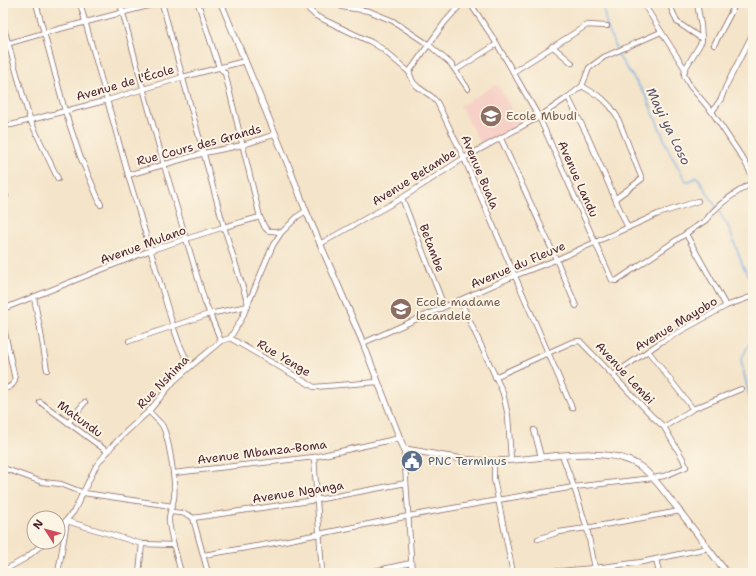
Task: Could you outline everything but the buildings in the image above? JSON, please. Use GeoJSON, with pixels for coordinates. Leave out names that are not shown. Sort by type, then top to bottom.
{"type":"FeatureCollection","features":[{"type":"Feature","properties":{"kind":"street"},"geometry":{"type":"LineString","coordinates":[[36,3],[65,111],[80,156],[101,205]]}},
{"type":"Feature","properties":{"kind":"street"},"geometry":{"type":"LineString","coordinates":[[80,3],[128,175],[179,343],[190,367]]}},
{"type":"Feature","properties":{"kind":"street"},"geometry":{"type":"LineString","coordinates":[[120,3],[186,240],[209,314],[221,340]]}},
{"type":"Feature","properties":{"kind":"street"},"geometry":{"type":"LineString","coordinates":[[3,45],[44,32],[159,3]]}},
{"type":"Feature","properties":{"kind":"street"},"geometry":{"type":"LineString","coordinates":[[162,3],[224,227],[248,305]]}},
{"type":"Feature","properties":{"kind":"street"},"geometry":{"type":"LineString","coordinates":[[198,3],[219,67],[225,73],[260,217],[266,230],[269,232],[277,231],[281,233]]}},
{"type":"Feature","properties":{"kind":"street"},"geometry":{"type":"LineString","coordinates":[[221,3],[276,134],[306,211],[363,343],[404,449],[412,573]]}},
{"type":"Feature","properties":{"kind":"street","name":"Avenue Buala"},"geometry":{"type":"LineString","coordinates":[[302,3],[316,16],[381,48],[409,72],[413,82],[432,96],[437,102],[464,158],[572,408]]}},
{"type":"Feature","properties":{"kind":"street"},"geometry":{"type":"LineString","coordinates":[[409,72],[460,5],[453,3]]}},
{"type":"Feature","properties":{"kind":"street","name":"Avenue Landu"},"geometry":{"type":"LineString","coordinates":[[470,3],[497,44],[539,117],[611,278],[614,281],[686,234]]}},
{"type":"Feature","properties":{"kind":"street"},"geometry":{"type":"LineString","coordinates":[[643,3],[685,69]]}},
{"type":"Feature","properties":{"kind":"street"},"geometry":{"type":"LineString","coordinates":[[669,3],[677,22],[702,39]]}},
{"type":"Feature","properties":{"kind":"street"},"geometry":{"type":"LineString","coordinates":[[697,3],[702,39],[700,45],[685,69],[684,75],[690,86],[712,112],[746,162],[753,178]]}},
{"type":"Feature","properties":{"kind":"street"},"geometry":{"type":"LineString","coordinates":[[714,46],[736,3]]}},
{"type":"Feature","properties":{"kind":"street"},"geometry":{"type":"LineString","coordinates":[[342,7],[369,11],[382,15],[393,21],[429,45],[452,64],[468,90]]}},
{"type":"Feature","properties":{"kind":"street"},"geometry":{"type":"LineString","coordinates":[[3,24],[30,120],[58,179]]}},
{"type":"Feature","properties":{"kind":"street"},"geometry":{"type":"LineString","coordinates":[[513,72],[587,25],[606,26]]}},
{"type":"Feature","properties":{"kind":"street"},"geometry":{"type":"LineString","coordinates":[[616,198],[642,179],[616,116],[610,106],[602,98],[582,86],[589,68],[604,57],[661,32]]}},
{"type":"Feature","properties":{"kind":"street"},"geometry":{"type":"LineString","coordinates":[[712,112],[721,99],[753,33]]}},
{"type":"Feature","properties":{"kind":"street"},"geometry":{"type":"LineString","coordinates":[[456,70],[497,44]]}},
{"type":"Feature","properties":{"kind":"street"},"geometry":{"type":"LineString","coordinates":[[552,46],[572,63]]}},
{"type":"Feature","properties":{"kind":"street","name":"Avenue de l'École"},"geometry":{"type":"LineString","coordinates":[[3,119],[7,125],[11,125],[108,100],[183,77],[245,61]]}},
{"type":"Feature","properties":{"kind":"street","name":"Avenue Betambe"},"geometry":{"type":"LineString","coordinates":[[320,244],[402,198],[464,158],[539,117],[582,86]]}},
{"type":"Feature","properties":{"kind":"street"},"geometry":{"type":"LineString","coordinates":[[568,97],[616,198],[628,228]]}},
{"type":"Feature","properties":{"kind":"street","name":"Rue Cours des Grands"},"geometry":{"type":"LineString","coordinates":[[128,175],[204,153],[243,145],[276,134]]}},
{"type":"Feature","properties":{"kind":"street"},"geometry":{"type":"LineString","coordinates":[[501,139],[536,217],[558,260],[576,306]]}},
{"type":"Feature","properties":{"kind":"street"},"geometry":{"type":"LineString","coordinates":[[726,306],[686,234],[706,220],[712,211],[753,182]]}},
{"type":"Feature","properties":{"kind":"street","name":"Betambe"},"geometry":{"type":"LineString","coordinates":[[402,198],[444,306]]}},
{"type":"Feature","properties":{"kind":"street","name":"Avenue du Fleuve"},"geometry":{"type":"LineString","coordinates":[[363,343],[514,276],[558,260],[658,214],[698,200]]}},
{"type":"Feature","properties":{"kind":"street"},"geometry":{"type":"LineString","coordinates":[[230,338],[242,318],[273,245],[281,233],[298,216],[306,211]]}},
{"type":"Feature","properties":{"kind":"street","name":"Avenue Mulano"},"geometry":{"type":"LineString","coordinates":[[3,309],[34,298],[151,250],[260,217]]}},
{"type":"Feature","properties":{"kind":"street","name":"Avenue Mayobo"},"geometry":{"type":"LineString","coordinates":[[613,375],[648,350],[726,306],[753,296]]}},
{"type":"Feature","properties":{"kind":"street"},"geometry":{"type":"LineString","coordinates":[[34,298],[47,370]]}},
{"type":"Feature","properties":{"kind":"street"},"geometry":{"type":"LineString","coordinates":[[460,300],[503,393],[508,416],[511,460]]}},
{"type":"Feature","properties":{"kind":"street"},"geometry":{"type":"LineString","coordinates":[[130,341],[209,314],[248,305]]}},
{"type":"Feature","properties":{"kind":"street"},"geometry":{"type":"LineString","coordinates":[[3,324],[15,383],[12,386],[3,389]]}},
{"type":"Feature","properties":{"kind":"street","name":"Rue Nshima"},"geometry":{"type":"LineString","coordinates":[[67,521],[84,493],[96,466],[108,452],[126,432],[149,411],[174,381],[221,340],[230,338]]}},
{"type":"Feature","properties":{"kind":"street","name":"Rue Yenge"},"geometry":{"type":"LineString","coordinates":[[230,338],[314,386],[378,382]]}},
{"type":"Feature","properties":{"kind":"street","name":"Avenue Lembi"},"geometry":{"type":"LineString","coordinates":[[496,377],[572,342],[580,341],[646,411],[664,427],[683,459],[686,467],[664,476],[653,478]]}},
{"type":"Feature","properties":{"kind":"street"},"geometry":{"type":"LineString","coordinates":[[648,350],[693,409]]}},
{"type":"Feature","properties":{"kind":"street"},"geometry":{"type":"LineString","coordinates":[[664,427],[693,409],[741,390]]}},
{"type":"Feature","properties":{"kind":"street","name":"Matundu"},"geometry":{"type":"LineString","coordinates":[[40,402],[108,452]]}},
{"type":"Feature","properties":{"kind":"street"},"geometry":{"type":"LineString","coordinates":[[68,423],[85,402]]}},
{"type":"Feature","properties":{"kind":"street"},"geometry":{"type":"LineString","coordinates":[[149,411],[162,425],[174,473],[175,484],[169,521],[181,573]]}},
{"type":"Feature","properties":{"kind":"street"},"geometry":{"type":"LineString","coordinates":[[534,430],[541,457]]}},
{"type":"Feature","properties":{"kind":"street","name":"Avenue Mbanza-Boma"},"geometry":{"type":"LineString","coordinates":[[174,473],[314,457],[400,438]]}},
{"type":"Feature","properties":{"kind":"street"},"geometry":{"type":"LineString","coordinates":[[404,449],[476,460],[494,461],[562,455],[603,454],[617,456],[640,466],[653,478],[727,573]]}},
{"type":"Feature","properties":{"kind":"street"},"geometry":{"type":"LineString","coordinates":[[562,455],[587,528],[596,571]]}},
{"type":"Feature","properties":{"kind":"street"},"geometry":{"type":"LineString","coordinates":[[314,457],[318,534],[322,573]]}},
{"type":"Feature","properties":{"kind":"street"},"geometry":{"type":"LineString","coordinates":[[494,461],[494,479],[513,573]]}},
{"type":"Feature","properties":{"kind":"street"},"geometry":{"type":"LineString","coordinates":[[3,468],[42,482],[61,484],[84,493],[172,506]]}},
{"type":"Feature","properties":{"kind":"street"},"geometry":{"type":"LineString","coordinates":[[204,555],[498,500],[574,487],[653,478]]}},
{"type":"Feature","properties":{"kind":"street","name":"Avenue Nganga"},"geometry":{"type":"LineString","coordinates":[[193,518],[316,500],[406,483]]}},
{"type":"Feature","properties":{"kind":"street"},"geometry":{"type":"LineString","coordinates":[[538,539],[558,532],[680,511]]}},
{"type":"Feature","properties":{"kind":"street"},"geometry":{"type":"LineString","coordinates":[[171,512],[190,515],[193,518],[208,573]]}},
{"type":"Feature","properties":{"kind":"street"},"geometry":{"type":"LineString","coordinates":[[58,573],[67,521],[142,544],[174,545]]}},
{"type":"Feature","properties":{"kind":"street"},"geometry":{"type":"LineString","coordinates":[[139,573],[142,544]]}},
{"type":"Feature","properties":{"kind":"street"},"geometry":{"type":"LineString","coordinates":[[538,573],[596,571],[708,548]]}},
{"type":"Feature","properties":{"kind":"street"},"geometry":{"type":"LineString","coordinates":[[3,571],[26,558],[36,550]]}},
{"type":"Feature","properties":{"kind":"street"},"geometry":{"type":"LineString","coordinates":[[656,559],[659,573]]}},
{"type":"Feature","properties":{"kind":"street"},"geometry":{"type":"LineString","coordinates":[[365,573],[411,563]]}},
{"type":"Feature","properties":{"kind":"shaded area","name":"Ecole Mbudi"},"geometry":{"type":"Polygon","coordinates":[[[497,84],[522,127],[483,148],[460,106],[497,84]]]}},
{"type":"Feature","properties":{"kind":"waterway","name":"Mayi ya Loso"},"geometry":{"type":"LineString","coordinates":[[602,3],[607,26],[619,57],[646,96],[670,153],[686,181],[690,181],[697,177],[702,184],[729,228],[743,266],[753,284]]}},
{"type":"Feature","properties":{"kind":"waterway"},"geometry":{"type":"LineString","coordinates":[[753,81],[753,90]]}},
{"type":"Feature","properties":{"kind":"waterway","name":"Mayi ya Loso"},"geometry":{"type":"LineString","coordinates":[[753,336],[741,360],[753,413]]}},
{"type":"Feature","properties":{"kind":"place","name":"Ecole Mbudi"},"geometry":{"type":"Point","coordinates":[491,116]}},
{"type":"Feature","properties":{"kind":"place","name":"Ecole madame lecandele"},"geometry":{"type":"Point","coordinates":[401,309]}},
{"type":"Feature","properties":{"kind":"place","name":"PNC Terminus"},"geometry":{"type":"Point","coordinates":[412,461]}}]}
